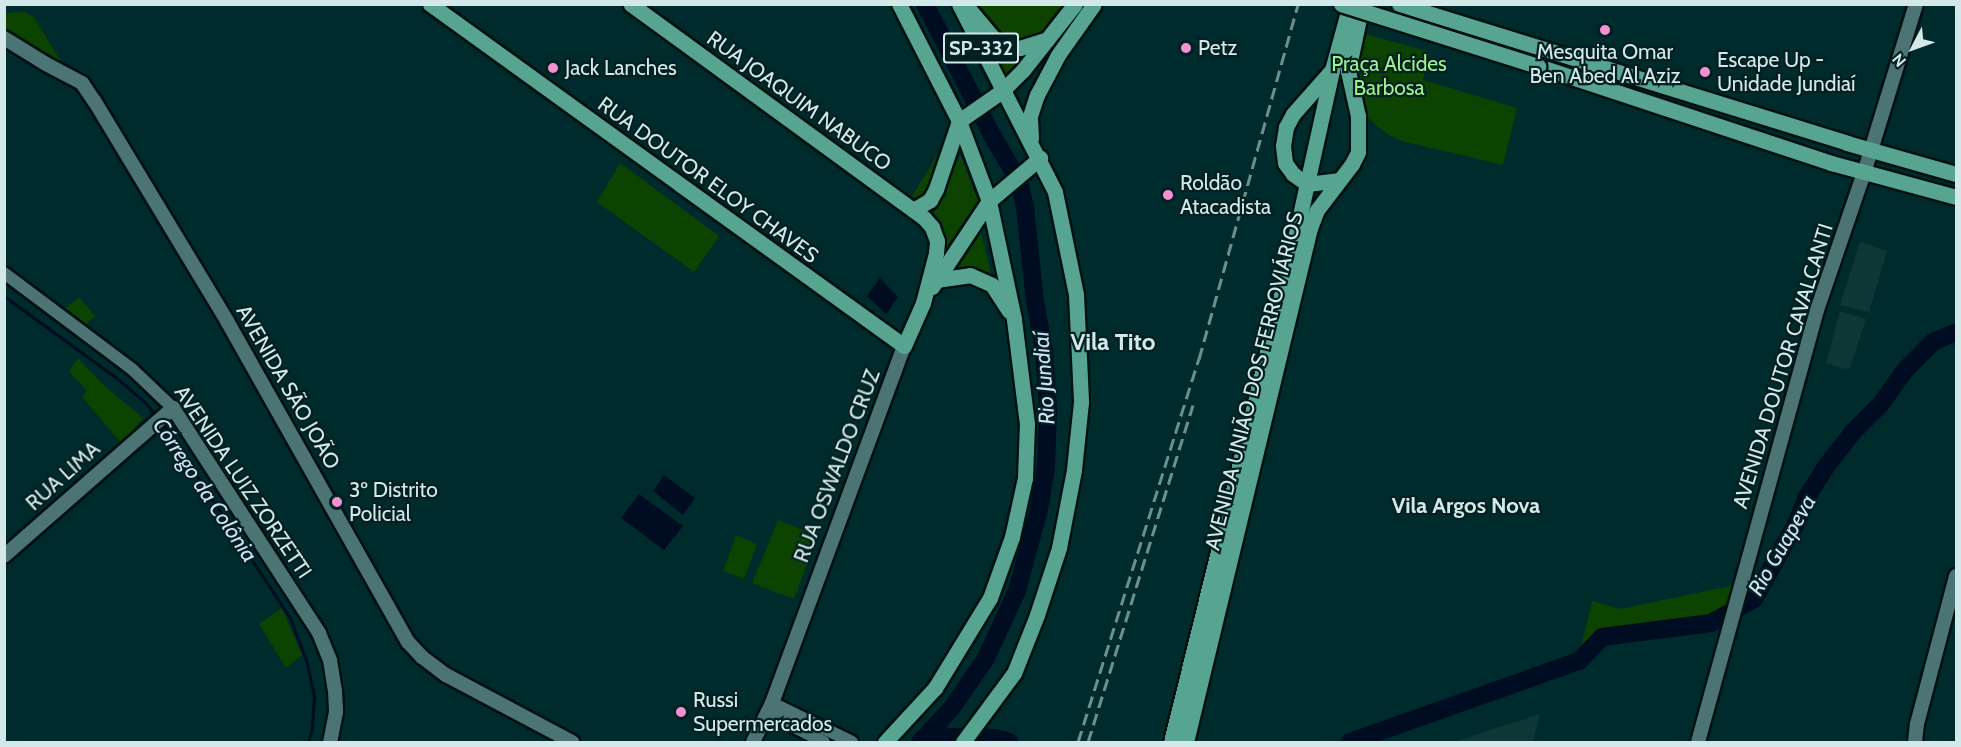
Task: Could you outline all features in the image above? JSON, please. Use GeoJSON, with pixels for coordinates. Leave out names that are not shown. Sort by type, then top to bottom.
{"type":"FeatureCollection","features":[{"type":"Feature","properties":{"kind":"main road","name":"RUA DOUTOR ELOY CHAVES"},"geometry":{"type":"LineString","coordinates":[[430,4],[904,346]]}},
{"type":"Feature","properties":{"kind":"main road","name":"RUA JOAQUIM NABUCO"},"geometry":{"type":"LineString","coordinates":[[631,4],[913,210]]}},
{"type":"Feature","properties":{"kind":"main road","name":"SP-332"},"geometry":{"type":"LineString","coordinates":[[885,742],[935,688],[990,598],[1012,537],[1026,478],[1027,424],[1014,319],[989,201],[961,120],[899,4]]}},
{"type":"Feature","properties":{"kind":"main road","name":"SP-332"},"geometry":{"type":"LineString","coordinates":[[959,4],[996,96],[1032,144],[1034,163],[1055,192],[1076,294],[1081,402],[1075,461],[1059,548],[1037,615],[1014,673],[986,714],[963,742]]}},
{"type":"Feature","properties":{"kind":"main road"},"geometry":{"type":"LineString","coordinates":[[965,4],[993,38],[1003,45],[1020,48],[1048,39]]}},
{"type":"Feature","properties":{"kind":"main road"},"geometry":{"type":"LineString","coordinates":[[913,210],[930,200],[961,120],[996,96],[1048,39],[1075,4]]}},
{"type":"Feature","properties":{"kind":"main road"},"geometry":{"type":"LineString","coordinates":[[1032,144],[1030,116],[1037,95],[1070,37],[1094,4]]}},
{"type":"Feature","properties":{"kind":"main road"},"geometry":{"type":"LineString","coordinates":[[1341,4],[1562,73],[1728,131],[1864,173],[1956,197]]}},
{"type":"Feature","properties":{"kind":"main road","name":"AVENIDA UNIÃO DOS FERROVIÁRIOS"},"geometry":{"type":"LineString","coordinates":[[1171,742],[1307,184],[1332,70],[1350,4]]}},
{"type":"Feature","properties":{"kind":"main road","name":"AVENIDA UNIÃO DOS FERROVIÁRIOS"},"geometry":{"type":"LineString","coordinates":[[1186,742],[1310,228],[1317,210],[1352,164],[1359,139],[1348,71],[1362,4]]}},
{"type":"Feature","properties":{"kind":"main road"},"geometry":{"type":"LineString","coordinates":[[1399,4],[1705,100],[1956,174]]}},
{"type":"Feature","properties":{"kind":"main road","name":"AVENIDA DOUTOR CAVALCANTI"},"geometry":{"type":"LineString","coordinates":[[1698,742],[1816,314],[1864,173],[1916,4]]}},
{"type":"Feature","properties":{"kind":"main road","name":"AVENIDA SÃO JOÃO"},"geometry":{"type":"LineString","coordinates":[[4,38],[82,83],[227,321],[408,642],[422,657],[446,675],[572,742]]}},
{"type":"Feature","properties":{"kind":"main road"},"geometry":{"type":"LineString","coordinates":[[1332,70],[1293,114],[1286,127],[1283,146],[1285,163],[1293,174],[1307,184],[1338,180]]}},
{"type":"Feature","properties":{"kind":"main road"},"geometry":{"type":"LineString","coordinates":[[923,303],[989,201],[1034,163]]}},
{"type":"Feature","properties":{"kind":"main road","name":"RUA OSWALDO CRUZ"},"geometry":{"type":"LineString","coordinates":[[753,742],[769,708],[904,346],[923,303],[937,241],[932,227],[913,210]]}},
{"type":"Feature","properties":{"kind":"main road"},"geometry":{"type":"LineString","coordinates":[[936,280],[970,275],[993,285],[1014,319]]}},
{"type":"Feature","properties":{"kind":"main road","name":"RUA LIMA"},"geometry":{"type":"LineString","coordinates":[[4,556],[170,410]]}},
{"type":"Feature","properties":{"kind":"main road","name":"AVENIDA LUIZ ZORZETTI"},"geometry":{"type":"LineString","coordinates":[[170,410],[319,633],[330,660],[335,691],[336,712],[330,742]]}},
{"type":"Feature","properties":{"kind":"main road"},"geometry":{"type":"LineString","coordinates":[[1915,742],[1917,724],[1956,576]]}},
{"type":"Feature","properties":{"kind":"street","name":"AVENIDA LUIZ ZORZETTI"},"geometry":{"type":"LineString","coordinates":[[4,273],[132,369],[170,410]]}},
{"type":"Feature","properties":{"kind":"street"},"geometry":{"type":"LineString","coordinates":[[769,708],[824,742]]}},
{"type":"Feature","properties":{"kind":"street"},"geometry":{"type":"LineString","coordinates":[[769,708],[852,742]]}},
{"type":"Feature","properties":{"kind":"shaded area"},"geometry":{"type":"Polygon","coordinates":[[[1860,242],[1887,251],[1869,312],[1840,305],[1860,242]]]}},
{"type":"Feature","properties":{"kind":"shaded area"},"geometry":{"type":"Polygon","coordinates":[[[880,278],[898,297],[886,314],[867,296],[880,278]]]}},
{"type":"Feature","properties":{"kind":"shaded area"},"geometry":{"type":"Polygon","coordinates":[[[1840,311],[1866,319],[1850,368],[1844,369],[1826,363],[1840,311]]]}},
{"type":"Feature","properties":{"kind":"shaded area"},"geometry":{"type":"Polygon","coordinates":[[[664,475],[695,498],[683,515],[653,491],[664,475]]]}},
{"type":"Feature","properties":{"kind":"shaded area"},"geometry":{"type":"Polygon","coordinates":[[[639,494],[683,526],[664,550],[621,518],[639,494]]]}},
{"type":"Feature","properties":{"kind":"shaded area"},"geometry":{"type":"Polygon","coordinates":[[[1540,714],[1533,742],[1454,742],[1540,714]]]}},
{"type":"Feature","properties":{"kind":"green space"},"geometry":{"type":"Polygon","coordinates":[[[976,5],[1068,5],[1044,37],[1019,44],[999,35],[982,18],[976,5]]]}},
{"type":"Feature","properties":{"kind":"green space"},"geometry":{"type":"Polygon","coordinates":[[[24,12],[34,17],[60,60],[58,65],[5,35],[5,13],[24,12]]]}},
{"type":"Feature","properties":{"kind":"green space"},"geometry":{"type":"Polygon","coordinates":[[[972,18],[991,39],[1039,45],[1008,81],[972,18]]]}},
{"type":"Feature","properties":{"kind":"green space","name":"Praça Alcides Barbosa"},"geometry":{"type":"Polygon","coordinates":[[[1362,33],[1430,52],[1423,80],[1517,108],[1503,165],[1402,141],[1387,134],[1368,118],[1356,84],[1355,61],[1362,33]]]}},
{"type":"Feature","properties":{"kind":"green space"},"geometry":{"type":"Polygon","coordinates":[[[947,139],[929,192],[917,200],[911,198],[947,139]]]}},
{"type":"Feature","properties":{"kind":"green space"},"geometry":{"type":"Polygon","coordinates":[[[960,155],[979,203],[941,263],[945,235],[933,215],[960,155]]]}},
{"type":"Feature","properties":{"kind":"green space"},"geometry":{"type":"Polygon","coordinates":[[[620,163],[719,236],[694,272],[597,202],[620,163]]]}},
{"type":"Feature","properties":{"kind":"green space"},"geometry":{"type":"Polygon","coordinates":[[[978,232],[982,236],[992,277],[974,269],[954,268],[954,264],[978,232]]]}},
{"type":"Feature","properties":{"kind":"green space"},"geometry":{"type":"Polygon","coordinates":[[[79,297],[95,316],[83,327],[66,308],[79,297]]]}},
{"type":"Feature","properties":{"kind":"green space"},"geometry":{"type":"Polygon","coordinates":[[[78,358],[101,383],[143,418],[122,444],[82,397],[87,391],[69,371],[78,358]]]}},
{"type":"Feature","properties":{"kind":"green space"},"geometry":{"type":"Polygon","coordinates":[[[778,520],[818,536],[794,599],[752,583],[778,520]]]}},
{"type":"Feature","properties":{"kind":"green space"},"geometry":{"type":"Polygon","coordinates":[[[736,535],[757,544],[744,579],[723,571],[736,535]]]}},
{"type":"Feature","properties":{"kind":"green space"},"geometry":{"type":"Polygon","coordinates":[[[1735,585],[1731,605],[1701,617],[1633,626],[1597,634],[1579,655],[1592,601],[1620,609],[1735,585]]]}},
{"type":"Feature","properties":{"kind":"green space"},"geometry":{"type":"Polygon","coordinates":[[[282,608],[302,655],[286,668],[259,624],[282,608]]]}},
{"type":"Feature","properties":{"kind":"waterway","name":"Rio Jundiaí"},"geometry":{"type":"LineString","coordinates":[[920,742],[951,709],[986,658],[1017,591],[1039,509],[1046,467],[1048,409],[1044,351],[1035,301],[1025,207],[1019,181],[993,137],[925,4]]}},
{"type":"Feature","properties":{"kind":"waterway","name":"Córrego da Colônia"},"geometry":{"type":"LineString","coordinates":[[4,296],[118,379],[146,403],[157,418]]}},
{"type":"Feature","properties":{"kind":"waterway","name":"Rio Guapeva"},"geometry":{"type":"LineString","coordinates":[[1350,742],[1579,661],[1602,637],[1711,623],[1754,599],[1796,524],[1807,497],[1828,464],[1853,432],[1880,405],[1906,369],[1933,342],[1956,332]]}},
{"type":"Feature","properties":{"kind":"waterway","name":"Córrego da Colônia"},"geometry":{"type":"LineString","coordinates":[[162,423],[290,618],[307,663],[314,697],[312,729],[308,742]]}},
{"type":"Feature","properties":{"kind":"waterway","name":"Rio Guapeva"},"geometry":{"type":"LineString","coordinates":[[928,736],[995,738],[1009,742]]}},
{"type":"Feature","properties":{"kind":"railway"},"geometry":{"type":"LineString","coordinates":[[1078,742],[1199,359],[1298,4]]}},
{"type":"Feature","properties":{"kind":"railway"},"geometry":{"type":"LineString","coordinates":[[1088,742],[1193,405]]}},
{"type":"Feature","properties":{"kind":"place","name":"Mesquita Omar Ben Abed Al Aziz"},"geometry":{"type":"Point","coordinates":[1605,30]}},
{"type":"Feature","properties":{"kind":"place","name":"Petz"},"geometry":{"type":"Point","coordinates":[1186,48]}},
{"type":"Feature","properties":{"kind":"place","name":"Jack Lanches"},"geometry":{"type":"Point","coordinates":[553,68]}},
{"type":"Feature","properties":{"kind":"place","name":"Escape Up - Unidade Jundiaí"},"geometry":{"type":"Point","coordinates":[1705,72]}},
{"type":"Feature","properties":{"kind":"place","name":"Roldão Atacadista"},"geometry":{"type":"Point","coordinates":[1168,195]}},
{"type":"Feature","properties":{"kind":"place","name":"3º Distrito Policial"},"geometry":{"type":"Point","coordinates":[337,502]}},
{"type":"Feature","properties":{"kind":"place","name":"Russi Supermercados"},"geometry":{"type":"Point","coordinates":[681,712]}},
{"type":"Feature","properties":{"kind":"district","name":"Vila Tito"},"geometry":{"type":"Point","coordinates":[1113,342]}},
{"type":"Feature","properties":{"kind":"district","name":"Vila Argos Nova"},"geometry":{"type":"Point","coordinates":[1466,506]}}]}
